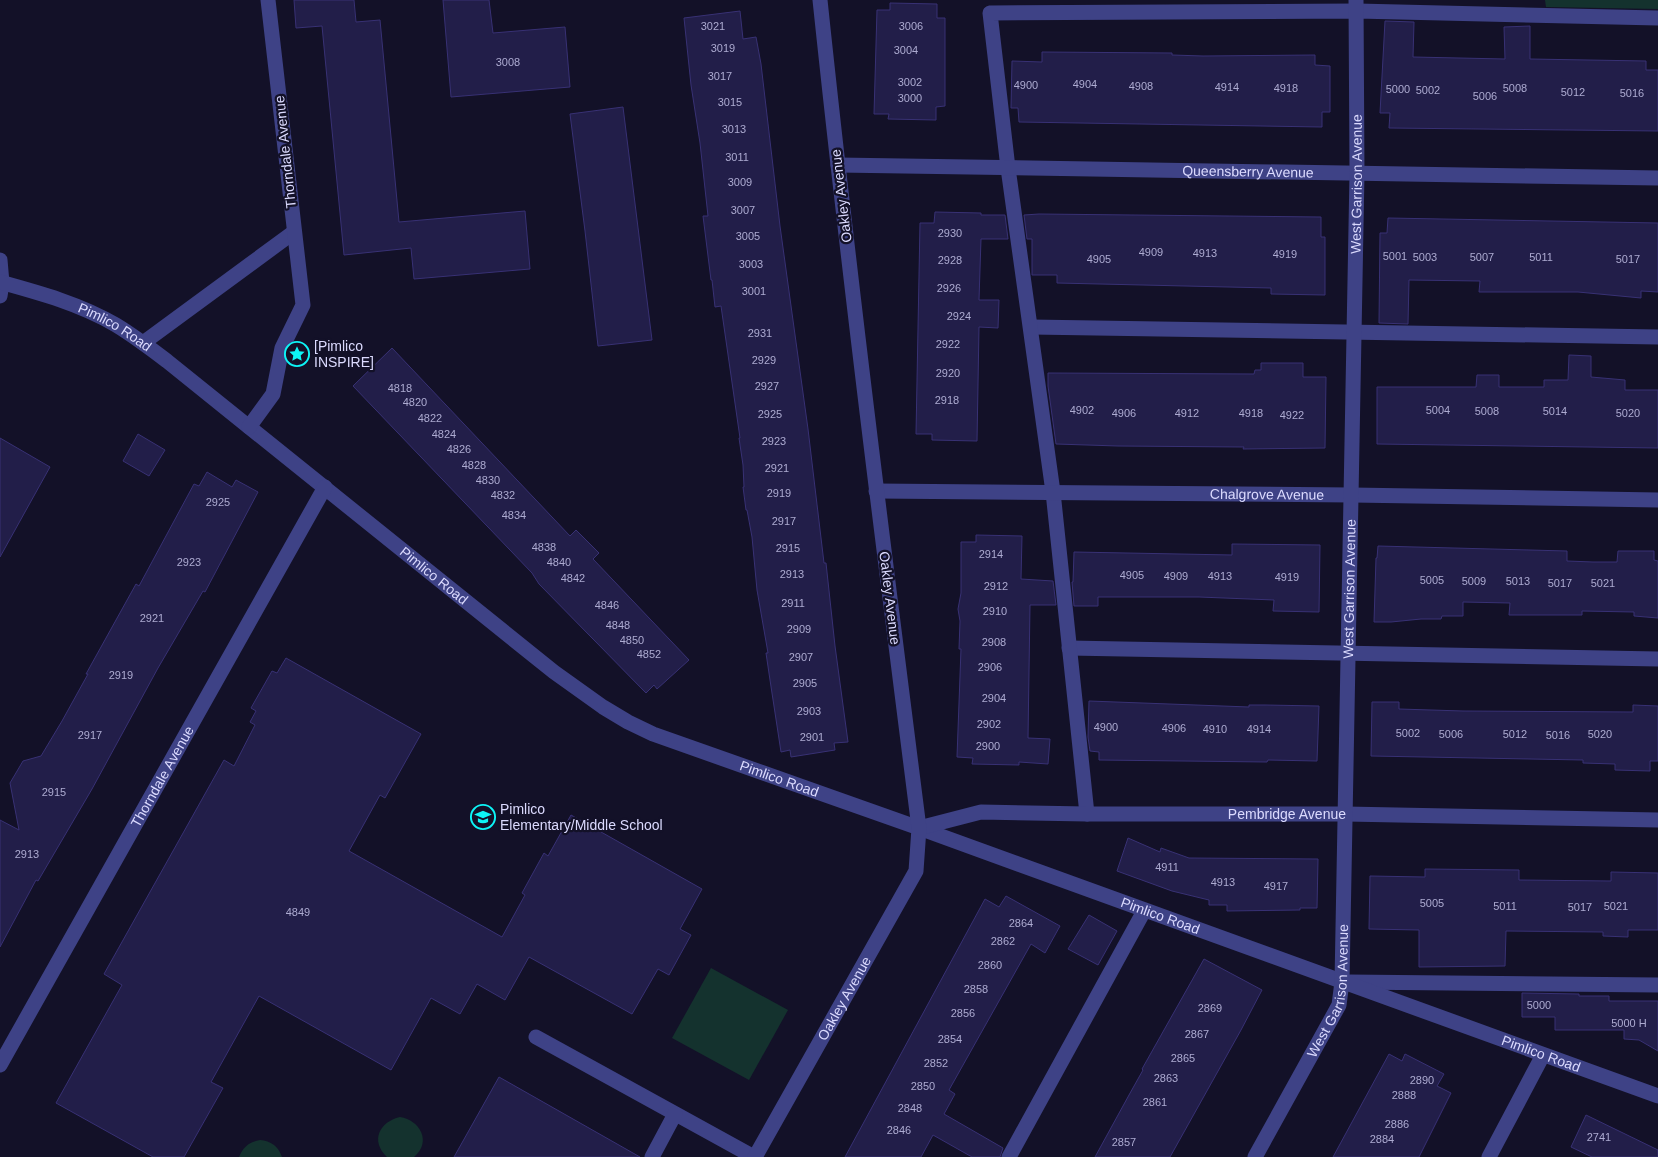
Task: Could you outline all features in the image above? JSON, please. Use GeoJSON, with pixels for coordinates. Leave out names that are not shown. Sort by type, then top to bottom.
{"type":"FeatureCollection","features":[{"type":"Feature","properties":{"kind":"street","name":"Thorndale Avenue"},"geometry":{"type":"LineString","coordinates":[[249,427],[273,394],[282,348],[303,305],[268,0]]}},
{"type":"Feature","properties":{"kind":"street","name":"Oakley Avenue"},"geometry":{"type":"LineString","coordinates":[[755,1157],[916,871],[919,828],[876,491],[820,0]]}},
{"type":"Feature","properties":{"kind":"street"},"geometry":{"type":"LineString","coordinates":[[1087,814],[1054,492],[1008,168],[990,13],[1180,6],[1356,5],[1534,7],[1658,18]]}},
{"type":"Feature","properties":{"kind":"street","name":"West Garrison Avenue"},"geometry":{"type":"LineString","coordinates":[[1255,1157],[1339,1006],[1342,982],[1355,332],[1357,173],[1356,5]]}},
{"type":"Feature","properties":{"kind":"street","name":"Queensberry Avenue"},"geometry":{"type":"LineString","coordinates":[[838,165],[1658,178]]}},
{"type":"Feature","properties":{"kind":"street"},"geometry":{"type":"LineString","coordinates":[[143,343],[294,232]]}},
{"type":"Feature","properties":{"kind":"street"},"geometry":{"type":"LineString","coordinates":[[0,260],[1,287]]}},
{"type":"Feature","properties":{"kind":"street","name":"Pimlico Road"},"geometry":{"type":"LineString","coordinates":[[1,287],[64,301],[115,325],[143,343],[554,672],[586,696],[628,722],[685,746],[919,828],[1658,1096]]}},
{"type":"Feature","properties":{"kind":"street"},"geometry":{"type":"LineString","coordinates":[[1031,327],[1658,337]]}},
{"type":"Feature","properties":{"kind":"street","name":"Thorndale Avenue"},"geometry":{"type":"LineString","coordinates":[[0,1065],[324,487]]}},
{"type":"Feature","properties":{"kind":"street","name":"Chalgrove Avenue"},"geometry":{"type":"LineString","coordinates":[[876,491],[1658,500]]}},
{"type":"Feature","properties":{"kind":"street"},"geometry":{"type":"LineString","coordinates":[[1069,648],[1658,659]]}},
{"type":"Feature","properties":{"kind":"street","name":"Pembridge Avenue"},"geometry":{"type":"LineString","coordinates":[[919,828],[981,812],[1346,814],[1658,820]]}},
{"type":"Feature","properties":{"kind":"street"},"geometry":{"type":"LineString","coordinates":[[1009,1157],[1144,911]]}},
{"type":"Feature","properties":{"kind":"street"},"geometry":{"type":"LineString","coordinates":[[1342,982],[1658,985]]}},
{"type":"Feature","properties":{"kind":"street"},"geometry":{"type":"LineString","coordinates":[[536,1037],[755,1157]]}},
{"type":"Feature","properties":{"kind":"street"},"geometry":{"type":"LineString","coordinates":[[1489,1157],[1543,1055]]}},
{"type":"Feature","properties":{"kind":"street"},"geometry":{"type":"LineString","coordinates":[[652,1157],[675,1114]]}},
{"type":"Feature","properties":{"kind":"green space"},"geometry":{"type":"Polygon","coordinates":[[[1545,0],[1658,0],[1658,9],[1546,7],[1545,0]]]}},
{"type":"Feature","properties":{"kind":"green space"},"geometry":{"type":"Polygon","coordinates":[[[711,968],[788,1010],[749,1080],[672,1038],[711,968]]]}},
{"type":"Feature","properties":{"kind":"green space"},"geometry":{"type":"Polygon","coordinates":[[[400,1117],[413,1122],[421,1132],[422,1145],[414,1157],[387,1157],[379,1145],[379,1133],[382,1128],[393,1119],[400,1117]]]}},
{"type":"Feature","properties":{"kind":"green space"},"geometry":{"type":"Polygon","coordinates":[[[260,1140],[274,1145],[282,1157],[239,1157],[242,1150],[253,1142],[260,1140]]]}},
{"type":"Feature","properties":{"kind":"building"},"geometry":{"type":"Polygon","coordinates":[[[294,0],[354,0],[356,22],[380,20],[399,222],[525,211],[530,269],[414,279],[411,248],[344,255],[322,26],[296,28],[294,0]]]}},
{"type":"Feature","properties":{"kind":"building"},"geometry":{"type":"Polygon","coordinates":[[[443,0],[489,0],[493,33],[565,27],[570,87],[451,97],[443,0]]]}},
{"type":"Feature","properties":{"kind":"building"},"geometry":{"type":"Polygon","coordinates":[[[890,3],[937,4],[937,18],[945,18],[945,106],[936,107],[936,120],[888,119],[889,114],[874,114],[877,10],[890,10],[890,3]]]}},
{"type":"Feature","properties":{"kind":"building"},"geometry":{"type":"Polygon","coordinates":[[[740,11],[743,39],[756,37],[761,64],[780,226],[824,563],[826,563],[848,742],[834,743],[835,750],[791,757],[790,750],[781,752],[766,653],[768,653],[757,590],[752,537],[746,510],[740,438],[721,306],[715,307],[711,280],[703,216],[708,216],[684,18],[740,11]]]}},
{"type":"Feature","properties":{"kind":"building"},"geometry":{"type":"Polygon","coordinates":[[[1385,21],[1414,22],[1413,57],[1505,59],[1504,27],[1530,26],[1530,59],[1646,61],[1646,70],[1658,70],[1658,131],[1389,128],[1390,113],[1380,113],[1385,21]]]}},
{"type":"Feature","properties":{"kind":"building"},"geometry":{"type":"Polygon","coordinates":[[[1042,52],[1172,53],[1172,55],[1203,56],[1315,55],[1315,65],[1330,66],[1330,112],[1322,112],[1322,127],[1019,122],[1018,108],[1011,108],[1012,61],[1042,62],[1042,52]]]}},
{"type":"Feature","properties":{"kind":"building"},"geometry":{"type":"Polygon","coordinates":[[[623,107],[652,340],[598,346],[570,114],[623,107]]]}},
{"type":"Feature","properties":{"kind":"building"},"geometry":{"type":"Polygon","coordinates":[[[935,212],[1005,215],[1008,239],[981,239],[979,300],[999,300],[998,328],[979,327],[977,441],[932,440],[932,434],[916,434],[920,223],[934,223],[935,212]]]}},
{"type":"Feature","properties":{"kind":"building"},"geometry":{"type":"Polygon","coordinates":[[[1024,215],[1321,217],[1321,237],[1325,237],[1325,295],[1271,294],[1271,288],[1057,283],[1057,275],[1032,275],[1032,239],[1027,239],[1024,215]]]}},
{"type":"Feature","properties":{"kind":"building"},"geometry":{"type":"Polygon","coordinates":[[[1388,218],[1658,223],[1658,292],[1641,291],[1641,298],[1578,292],[1479,292],[1480,281],[1409,280],[1408,324],[1379,323],[1380,233],[1387,233],[1388,218]]]}},
{"type":"Feature","properties":{"kind":"building"},"geometry":{"type":"Polygon","coordinates":[[[392,348],[570,536],[576,530],[599,553],[593,559],[689,660],[657,689],[654,685],[646,693],[539,584],[532,573],[353,386],[392,348]]]}},
{"type":"Feature","properties":{"kind":"building"},"geometry":{"type":"Polygon","coordinates":[[[1569,355],[1591,356],[1591,377],[1625,380],[1625,390],[1658,390],[1658,448],[1377,444],[1377,387],[1476,387],[1477,375],[1499,375],[1499,387],[1544,387],[1544,380],[1568,380],[1569,355]]]}},
{"type":"Feature","properties":{"kind":"building"},"geometry":{"type":"Polygon","coordinates":[[[1261,363],[1303,363],[1303,377],[1326,377],[1325,448],[1243,449],[1244,447],[1056,444],[1048,373],[1254,374],[1255,370],[1261,370],[1261,363]]]}},
{"type":"Feature","properties":{"kind":"building"},"geometry":{"type":"Polygon","coordinates":[[[138,434],[165,450],[149,476],[123,461],[138,434]]]}},
{"type":"Feature","properties":{"kind":"building"},"geometry":{"type":"Polygon","coordinates":[[[0,438],[50,467],[0,557],[0,438]]]}},
{"type":"Feature","properties":{"kind":"building"},"geometry":{"type":"Polygon","coordinates":[[[207,472],[232,487],[236,480],[258,492],[205,592],[203,591],[158,668],[92,789],[38,881],[36,880],[0,947],[0,820],[19,830],[10,783],[23,761],[41,756],[136,584],[139,586],[194,484],[199,486],[207,472]]]}},
{"type":"Feature","properties":{"kind":"building"},"geometry":{"type":"Polygon","coordinates":[[[976,535],[1022,536],[1021,579],[1053,581],[1056,605],[1030,605],[1028,738],[1050,739],[1048,764],[1019,762],[1019,765],[972,764],[973,758],[957,757],[961,649],[959,649],[960,621],[958,609],[961,593],[961,542],[976,542],[976,535]]]}},
{"type":"Feature","properties":{"kind":"building"},"geometry":{"type":"Polygon","coordinates":[[[1232,544],[1320,545],[1319,612],[1273,611],[1274,600],[1199,597],[1098,597],[1098,606],[1074,606],[1072,582],[1074,552],[1232,555],[1232,544]]]}},
{"type":"Feature","properties":{"kind":"building"},"geometry":{"type":"Polygon","coordinates":[[[1378,546],[1567,551],[1567,561],[1593,562],[1617,562],[1618,551],[1654,551],[1654,560],[1658,561],[1658,618],[1634,616],[1634,612],[1582,611],[1582,615],[1509,615],[1510,603],[1463,602],[1463,616],[1442,616],[1441,619],[1374,622],[1378,546]]]}},
{"type":"Feature","properties":{"kind":"building"},"geometry":{"type":"Polygon","coordinates":[[[286,658],[421,734],[385,798],[380,795],[349,851],[502,937],[525,895],[522,893],[544,853],[548,856],[571,815],[702,889],[680,929],[691,935],[669,975],[658,969],[632,1014],[529,957],[505,1000],[477,984],[460,1014],[431,998],[391,1070],[259,996],[211,1082],[223,1088],[184,1157],[153,1157],[56,1103],[122,985],[104,974],[224,760],[234,766],[255,725],[250,722],[256,711],[251,708],[272,671],[277,673],[286,658]]]}},
{"type":"Feature","properties":{"kind":"building"},"geometry":{"type":"Polygon","coordinates":[[[1089,701],[1249,707],[1249,705],[1319,706],[1317,761],[1099,760],[1099,752],[1090,751],[1088,737],[1089,701]]]}},
{"type":"Feature","properties":{"kind":"building"},"geometry":{"type":"Polygon","coordinates":[[[1372,702],[1399,702],[1399,709],[1463,711],[1633,712],[1633,705],[1658,706],[1658,761],[1650,761],[1650,771],[1615,770],[1615,764],[1583,763],[1583,760],[1371,756],[1372,702]]]}},
{"type":"Feature","properties":{"kind":"building"},"geometry":{"type":"Polygon","coordinates":[[[1128,838],[1160,852],[1161,848],[1189,858],[1318,859],[1317,908],[1227,911],[1227,905],[1209,905],[1209,900],[1172,891],[1117,871],[1128,838]]]}},
{"type":"Feature","properties":{"kind":"building"},"geometry":{"type":"Polygon","coordinates":[[[1425,869],[1519,870],[1519,880],[1611,881],[1611,872],[1658,873],[1658,930],[1628,930],[1628,937],[1603,936],[1603,932],[1506,931],[1505,966],[1419,967],[1419,930],[1369,929],[1370,876],[1425,877],[1425,869]]]}},
{"type":"Feature","properties":{"kind":"building"},"geometry":{"type":"Polygon","coordinates":[[[1006,896],[1060,926],[1045,953],[1031,944],[949,1090],[955,1094],[944,1114],[1003,1148],[1000,1157],[972,1157],[933,1135],[921,1157],[845,1157],[985,899],[999,907],[1006,896]]]}},
{"type":"Feature","properties":{"kind":"building"},"geometry":{"type":"Polygon","coordinates":[[[1089,915],[1117,931],[1098,965],[1068,949],[1089,915]]]}},
{"type":"Feature","properties":{"kind":"building"},"geometry":{"type":"Polygon","coordinates":[[[1204,959],[1262,990],[1241,1030],[1170,1157],[1095,1157],[1142,1069],[1204,959]]]}},
{"type":"Feature","properties":{"kind":"building"},"geometry":{"type":"Polygon","coordinates":[[[1522,993],[1609,996],[1609,1001],[1658,1001],[1658,1051],[1639,1040],[1624,1039],[1624,1030],[1555,1030],[1555,1017],[1522,1017],[1522,993]]]}},
{"type":"Feature","properties":{"kind":"building"},"geometry":{"type":"Polygon","coordinates":[[[1389,1054],[1402,1061],[1405,1054],[1444,1074],[1437,1086],[1451,1093],[1419,1157],[1333,1157],[1389,1054]]]}},
{"type":"Feature","properties":{"kind":"building"},"geometry":{"type":"Polygon","coordinates":[[[499,1077],[640,1157],[454,1157],[499,1077]]]}},
{"type":"Feature","properties":{"kind":"building"},"geometry":{"type":"Polygon","coordinates":[[[1586,1115],[1658,1150],[1658,1157],[1592,1157],[1571,1147],[1586,1115]]]}},
{"type":"Feature","properties":{"kind":"place","name":"[Pimlico INSPIRE]"},"geometry":{"type":"Point","coordinates":[297,354]}},
{"type":"Feature","properties":{"kind":"place","name":"Pimlico Elementary/Middle School"},"geometry":{"type":"Point","coordinates":[483,817]}}]}
